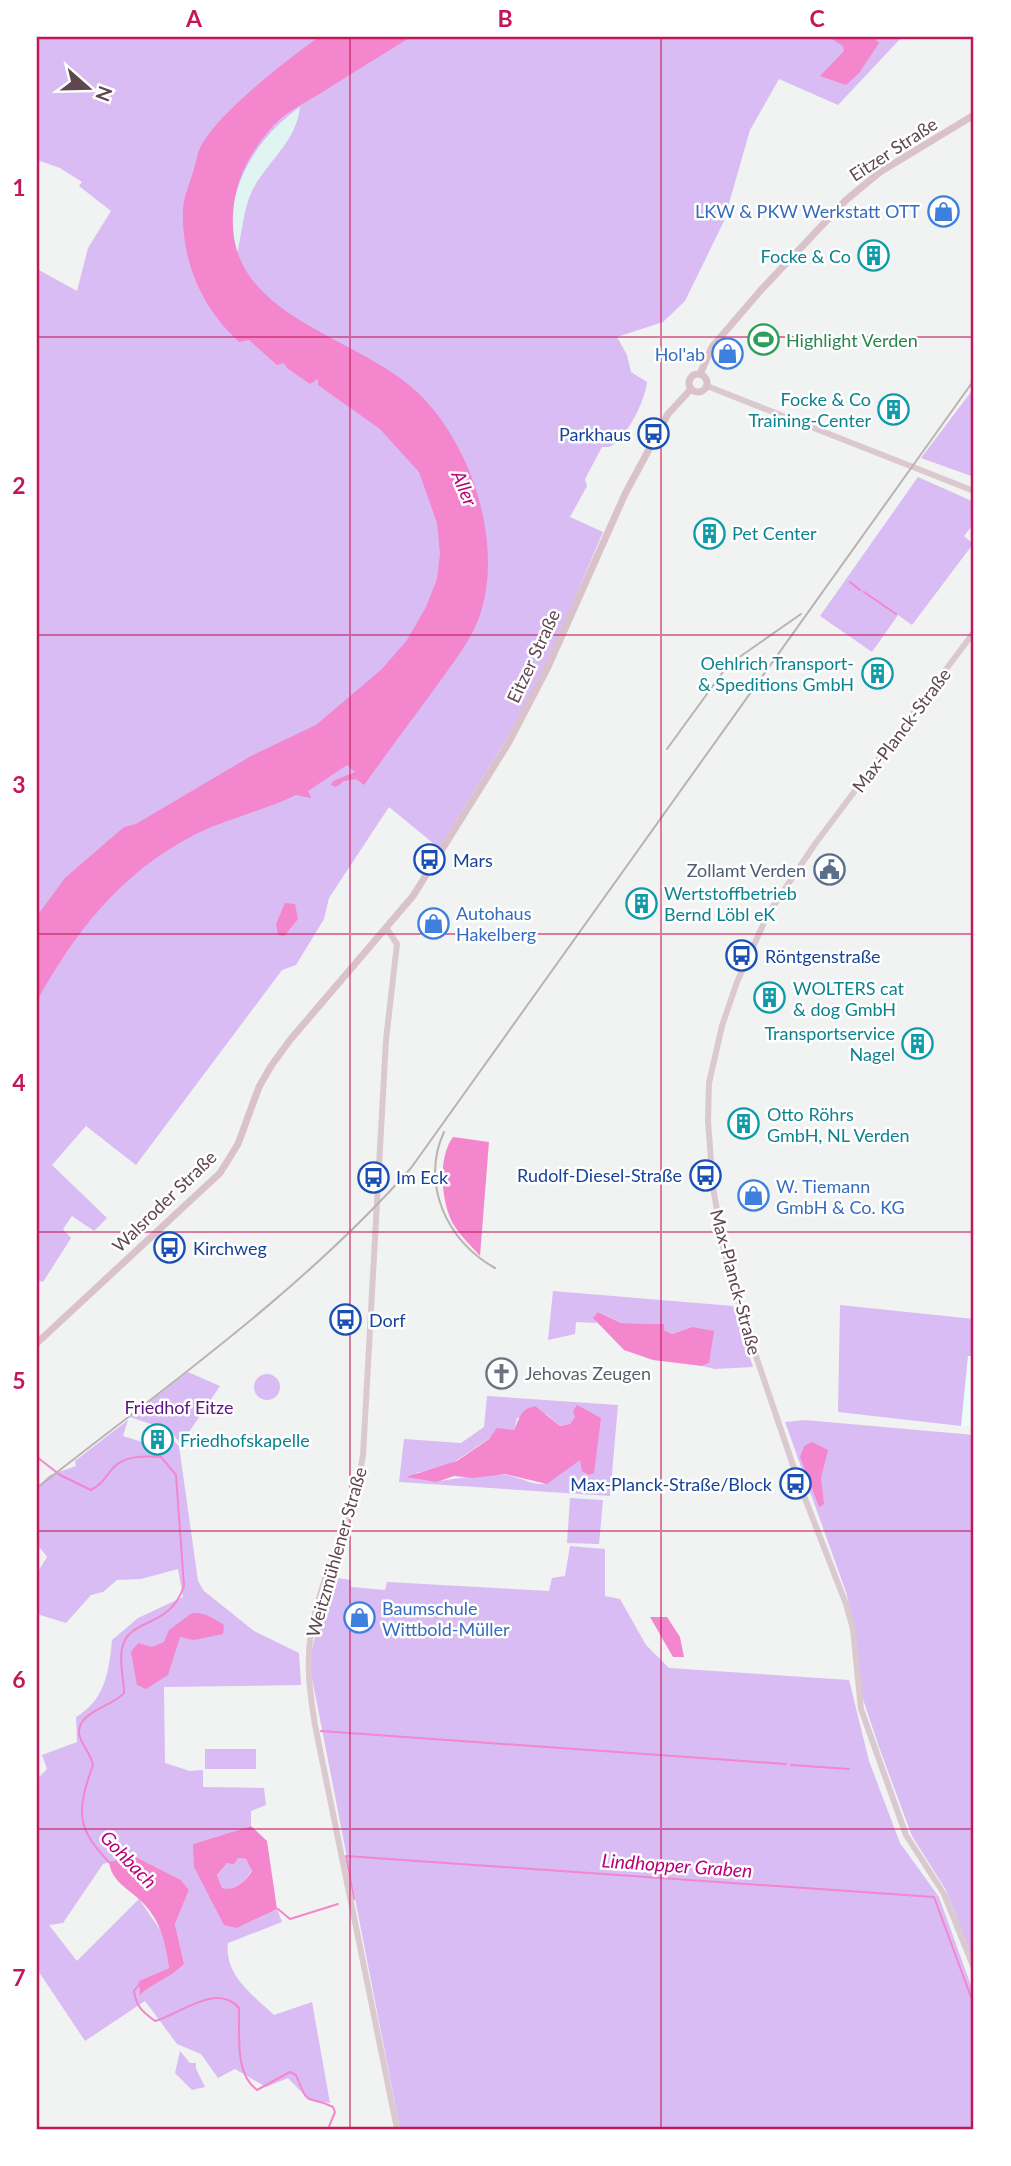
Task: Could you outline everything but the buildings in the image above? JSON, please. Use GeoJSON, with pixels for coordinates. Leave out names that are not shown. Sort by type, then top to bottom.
{"type":"FeatureCollection","features":[{"type":"Feature","properties":{"kind":"main road","name":"Eitzer Straße"},"geometry":{"type":"LineString","coordinates":[[700,374],[712,346],[840,205],[880,172],[974,115]]}},
{"type":"Feature","properties":{"kind":"main road"},"geometry":{"type":"LineString","coordinates":[[700,374],[706,379],[706,386],[700,392],[691,389],[690,377],[700,374]]}},
{"type":"Feature","properties":{"kind":"main road","name":"Eitzer Straße"},"geometry":{"type":"LineString","coordinates":[[387,929],[417,890],[509,741],[547,669],[625,494],[668,414],[691,389]]}},
{"type":"Feature","properties":{"kind":"main road","name":"Walsroder Straße"},"geometry":{"type":"LineString","coordinates":[[37,1343],[220,1173],[234,1152],[259,1087],[277,1057],[387,929]]}},
{"type":"Feature","properties":{"kind":"street"},"geometry":{"type":"LineString","coordinates":[[706,386],[974,491]]}},
{"type":"Feature","properties":{"kind":"street","name":"Max-Planck-Straße"},"geometry":{"type":"LineString","coordinates":[[974,632],[815,844],[768,914],[737,982],[722,1026],[709,1083],[708,1121],[713,1187],[723,1246],[742,1315],[799,1483],[846,1604],[853,1629],[857,1692],[865,1719],[906,1836],[944,1894],[974,1968]]}},
{"type":"Feature","properties":{"kind":"street","name":"Weitzmühlener Straße"},"geometry":{"type":"LineString","coordinates":[[387,929],[394,934],[397,944],[386,1040],[363,1455],[353,1502],[317,1609],[309,1649],[308,1674],[315,1725],[397,2129]]}},
{"type":"Feature","properties":{"kind":"shaded area"},"geometry":{"type":"Polygon","coordinates":[[[968,1356],[974,1357],[974,1427],[961,1426],[968,1356]]]}},
{"type":"Feature","properties":{"kind":"green space"},"geometry":{"type":"Polygon","coordinates":[[[37,37],[902,37],[838,105],[779,79],[750,130],[724,221],[685,301],[663,322],[617,337],[627,355],[631,372],[647,382],[646,390],[639,409],[622,436],[609,447],[602,447],[585,479],[587,486],[570,517],[603,532],[545,669],[506,740],[439,848],[389,807],[329,898],[324,919],[296,965],[282,970],[136,1165],[86,1126],[52,1165],[107,1218],[94,1231],[72,1216],[63,1229],[71,1238],[43,1282],[37,1280],[37,269],[77,291],[88,248],[111,211],[79,186],[82,182],[60,168],[37,160],[37,37]]]}},
{"type":"Feature","properties":{"kind":"green space"},"geometry":{"type":"Polygon","coordinates":[[[974,388],[974,477],[921,458],[974,388]]]}},
{"type":"Feature","properties":{"kind":"green space"},"geometry":{"type":"Polygon","coordinates":[[[918,477],[974,502],[974,523],[964,536],[973,544],[912,625],[898,615],[872,652],[820,616],[918,477]]]}},
{"type":"Feature","properties":{"kind":"green space"},"geometry":{"type":"Polygon","coordinates":[[[553,1291],[733,1306],[753,1367],[715,1369],[702,1366],[709,1363],[692,1327],[672,1334],[664,1330],[664,1324],[621,1323],[599,1312],[594,1318],[597,1323],[576,1322],[575,1334],[548,1340],[553,1291]]]}},
{"type":"Feature","properties":{"kind":"green space"},"geometry":{"type":"Polygon","coordinates":[[[840,1305],[974,1319],[974,1356],[968,1356],[961,1426],[838,1412],[840,1305]]]}},
{"type":"Feature","properties":{"kind":"green space","name":"Friedhof Eitze"},"geometry":{"type":"Polygon","coordinates":[[[188,1372],[220,1386],[181,1444],[169,1430],[130,1417],[188,1372]]]}},
{"type":"Feature","properties":{"kind":"green space"},"geometry":{"type":"Polygon","coordinates":[[[267,1374],[276,1378],[280,1387],[276,1396],[267,1400],[258,1396],[254,1387],[258,1378],[267,1374]]]}},
{"type":"Feature","properties":{"kind":"green space"},"geometry":{"type":"Polygon","coordinates":[[[487,1396],[618,1405],[610,1496],[399,1482],[404,1439],[461,1443],[484,1427],[487,1396]],[[546,1414],[517,1418],[514,1430],[494,1435],[450,1465],[416,1473],[437,1482],[502,1475],[539,1484],[551,1481],[570,1465],[581,1460],[589,1475],[575,1417],[570,1424],[560,1426],[546,1414]]]}},
{"type":"Feature","properties":{"kind":"green space"},"geometry":{"type":"Polygon","coordinates":[[[128,1420],[123,1436],[142,1442],[147,1426],[166,1433],[179,1446],[198,1581],[204,1591],[254,1631],[299,1653],[301,1685],[164,1687],[165,1763],[190,1771],[203,1770],[203,1787],[264,1788],[266,1805],[251,1811],[251,1826],[193,1844],[237,1928],[277,1909],[282,1922],[228,1943],[231,1965],[235,1975],[249,1992],[274,2015],[312,2002],[330,2103],[308,2099],[288,2078],[266,2087],[235,2069],[218,2078],[201,2054],[177,2044],[145,2001],[85,2041],[37,1969],[37,1779],[47,1769],[42,1755],[77,1742],[76,1717],[93,1702],[104,1684],[112,1640],[138,1618],[183,1597],[178,1569],[141,1579],[117,1580],[103,1592],[91,1595],[66,1623],[37,1614],[37,1573],[47,1557],[37,1544],[37,1487],[50,1475],[76,1466],[75,1461],[128,1420]],[[134,1856],[103,1864],[63,1923],[49,1925],[77,1961],[139,1899],[165,1937],[169,1968],[139,1981],[141,1994],[184,1964],[175,1924],[189,1890],[181,1880],[134,1856]]]}},
{"type":"Feature","properties":{"kind":"green space"},"geometry":{"type":"Polygon","coordinates":[[[805,1420],[974,1435],[974,1962],[946,1890],[912,1836],[859,1687],[854,1625],[846,1592],[785,1422],[805,1420]]]}},
{"type":"Feature","properties":{"kind":"green space"},"geometry":{"type":"Polygon","coordinates":[[[570,1498],[603,1500],[599,1544],[567,1543],[570,1498]]]}},
{"type":"Feature","properties":{"kind":"green space"},"geometry":{"type":"Polygon","coordinates":[[[570,1546],[605,1549],[605,1596],[620,1599],[646,1645],[669,1668],[849,1680],[869,1761],[900,1843],[939,1897],[974,1994],[974,2129],[400,2129],[311,1673],[311,1653],[330,1577],[351,1580],[351,1587],[385,1590],[387,1582],[549,1591],[552,1578],[565,1576],[570,1546]]]}},
{"type":"Feature","properties":{"kind":"green space"},"geometry":{"type":"Polygon","coordinates":[[[205,1749],[256,1749],[256,1769],[205,1769],[205,1749]]]}},
{"type":"Feature","properties":{"kind":"green space"},"geometry":{"type":"Polygon","coordinates":[[[238,1858],[246,1859],[252,1870],[240,1885],[222,1888],[217,1875],[227,1863],[238,1858]]]}},
{"type":"Feature","properties":{"kind":"green space"},"geometry":{"type":"Polygon","coordinates":[[[180,2051],[190,2063],[196,2063],[196,2069],[205,2087],[192,2090],[175,2073],[180,2051]]]}},
{"type":"Feature","properties":{"kind":"sand"},"geometry":{"type":"Polygon","coordinates":[[[300,107],[293,131],[258,180],[249,198],[237,254],[233,211],[244,171],[268,135],[300,107]]]}},
{"type":"Feature","properties":{"kind":"water","name":"Aller"},"geometry":{"type":"Polygon","coordinates":[[[319,37],[411,37],[290,112],[266,135],[251,155],[240,178],[233,215],[237,250],[251,278],[272,301],[391,372],[416,391],[436,412],[453,437],[478,495],[485,525],[488,556],[486,587],[480,615],[459,654],[364,785],[356,779],[344,781],[336,787],[331,785],[333,781],[355,772],[347,765],[308,791],[311,798],[296,795],[205,830],[166,851],[143,868],[102,907],[67,952],[37,1001],[37,916],[65,878],[124,827],[136,824],[251,756],[316,725],[382,669],[407,640],[426,607],[437,579],[440,554],[437,523],[419,472],[380,429],[318,385],[318,379],[310,384],[284,363],[277,365],[249,340],[239,342],[214,314],[204,298],[190,264],[186,246],[183,208],[201,146],[210,132],[238,102],[319,37]]]}},
{"type":"Feature","properties":{"kind":"water"},"geometry":{"type":"Polygon","coordinates":[[[829,37],[873,37],[879,43],[859,73],[846,85],[820,76],[844,51],[843,46],[829,37]]]}},
{"type":"Feature","properties":{"kind":"water"},"geometry":{"type":"Polygon","coordinates":[[[285,903],[295,904],[298,919],[284,936],[278,935],[276,924],[285,903]]]}},
{"type":"Feature","properties":{"kind":"water"},"geometry":{"type":"Polygon","coordinates":[[[453,1137],[489,1142],[480,1256],[455,1227],[444,1195],[443,1169],[453,1137]]]}},
{"type":"Feature","properties":{"kind":"water"},"geometry":{"type":"Polygon","coordinates":[[[598,1312],[621,1323],[664,1324],[664,1330],[672,1334],[692,1327],[714,1331],[709,1363],[702,1366],[653,1360],[624,1350],[593,1318],[598,1312]]]}},
{"type":"Feature","properties":{"kind":"water"},"geometry":{"type":"Polygon","coordinates":[[[577,1405],[601,1418],[594,1473],[589,1475],[582,1471],[580,1460],[547,1484],[505,1474],[474,1478],[454,1476],[437,1482],[406,1477],[457,1461],[489,1439],[497,1428],[514,1430],[521,1415],[530,1407],[535,1406],[560,1426],[570,1424],[575,1417],[573,1411],[577,1405]]]}},
{"type":"Feature","properties":{"kind":"water"},"geometry":{"type":"Polygon","coordinates":[[[812,1442],[828,1450],[821,1478],[824,1504],[819,1507],[800,1457],[804,1446],[812,1442]]]}},
{"type":"Feature","properties":{"kind":"water"},"geometry":{"type":"Polygon","coordinates":[[[192,1613],[205,1615],[224,1625],[223,1634],[194,1640],[180,1637],[168,1675],[146,1689],[137,1685],[131,1652],[138,1643],[152,1647],[164,1642],[169,1630],[192,1613]]]}},
{"type":"Feature","properties":{"kind":"water"},"geometry":{"type":"Polygon","coordinates":[[[650,1617],[667,1617],[680,1637],[684,1657],[673,1657],[650,1617]]]}},
{"type":"Feature","properties":{"kind":"water"},"geometry":{"type":"Polygon","coordinates":[[[251,1826],[267,1841],[277,1909],[237,1928],[224,1925],[194,1867],[193,1844],[251,1826]],[[238,1858],[234,1864],[227,1863],[217,1875],[222,1888],[236,1887],[246,1879],[252,1871],[246,1859],[238,1858]]]}},
{"type":"Feature","properties":{"kind":"water"},"geometry":{"type":"Polygon","coordinates":[[[134,1856],[181,1880],[189,1890],[175,1924],[184,1964],[140,1995],[139,1981],[169,1968],[164,1942],[154,1917],[143,1903],[118,1881],[111,1869],[109,1862],[134,1856]]]}},
{"type":"Feature","properties":{"kind":"waterway"},"geometry":{"type":"LineString","coordinates":[[850,582],[860,590]]}},
{"type":"Feature","properties":{"kind":"waterway"},"geometry":{"type":"LineString","coordinates":[[864,592],[896,614]]}},
{"type":"Feature","properties":{"kind":"waterway","name":"Gohbach"},"geometry":{"type":"LineString","coordinates":[[37,1457],[60,1475],[91,1490],[117,1464],[135,1457],[161,1457],[176,1475],[184,1586],[169,1610],[140,1626],[126,1639],[121,1660],[124,1693],[90,1714],[80,1726],[80,1738],[93,1765],[84,1794],[82,1818],[90,1839],[110,1863]]}},
{"type":"Feature","properties":{"kind":"waterway"},"geometry":{"type":"LineString","coordinates":[[321,1731],[786,1764]]}},
{"type":"Feature","properties":{"kind":"waterway"},"geometry":{"type":"LineString","coordinates":[[791,1765],[849,1769]]}},
{"type":"Feature","properties":{"kind":"waterway","name":"Lindhopper Graben"},"geometry":{"type":"LineString","coordinates":[[354,1899],[346,1856],[934,1897],[974,2005]]}},
{"type":"Feature","properties":{"kind":"waterway","name":"Lindhopper Graben"},"geometry":{"type":"LineString","coordinates":[[278,1909],[290,1919],[338,1904]]}},
{"type":"Feature","properties":{"kind":"waterway","name":"Gohbach"},"geometry":{"type":"LineString","coordinates":[[141,1982],[134,1991],[136,2001],[155,2021],[209,1999],[220,1998],[239,2008],[241,2063],[250,2083],[257,2090],[290,2072],[296,2075],[307,2097],[333,2107],[335,2112],[328,2129]]}},
{"type":"Feature","properties":{"kind":"railway"},"geometry":{"type":"LineString","coordinates":[[37,1488],[279,1297],[325,1256],[411,1168],[974,380]]}},
{"type":"Feature","properties":{"kind":"railway"},"geometry":{"type":"LineString","coordinates":[[667,749],[728,665],[801,614]]}},
{"type":"Feature","properties":{"kind":"railway"},"geometry":{"type":"LineString","coordinates":[[444,1132],[437,1151],[435,1171],[442,1209],[463,1243],[495,1268]]}},
{"type":"Feature","properties":{"kind":"place","name":"LKW & PKW Werkstatt OTT"},"geometry":{"type":"Point","coordinates":[943,211]}},
{"type":"Feature","properties":{"kind":"place","name":"Focke & Co"},"geometry":{"type":"Point","coordinates":[874,256]}},
{"type":"Feature","properties":{"kind":"place","name":"Highlight Verden"},"geometry":{"type":"Point","coordinates":[763,340]}},
{"type":"Feature","properties":{"kind":"place","name":"Hol'ab"},"geometry":{"type":"Point","coordinates":[728,354]}},
{"type":"Feature","properties":{"kind":"place","name":"Focke & Co Training-Center"},"geometry":{"type":"Point","coordinates":[894,409]}},
{"type":"Feature","properties":{"kind":"place","name":"Parkhaus"},"geometry":{"type":"Point","coordinates":[654,434]}},
{"type":"Feature","properties":{"kind":"place","name":"Pet Center"},"geometry":{"type":"Point","coordinates":[709,533]}},
{"type":"Feature","properties":{"kind":"place","name":"Oehlrich Transport- & Speditions GmbH"},"geometry":{"type":"Point","coordinates":[877,673]}},
{"type":"Feature","properties":{"kind":"place","name":"Mars"},"geometry":{"type":"Point","coordinates":[430,860]}},
{"type":"Feature","properties":{"kind":"place","name":"Zollamt Verden"},"geometry":{"type":"Point","coordinates":[829,870]}},
{"type":"Feature","properties":{"kind":"place","name":"Wertstoffbetrieb Bernd Löbl eK"},"geometry":{"type":"Point","coordinates":[641,903]}},
{"type":"Feature","properties":{"kind":"place","name":"Autohaus Hakelberg"},"geometry":{"type":"Point","coordinates":[433,923]}},
{"type":"Feature","properties":{"kind":"place","name":"Röntgenstraße"},"geometry":{"type":"Point","coordinates":[742,956]}},
{"type":"Feature","properties":{"kind":"place","name":"WOLTERS cat & dog GmbH"},"geometry":{"type":"Point","coordinates":[770,998]}},
{"type":"Feature","properties":{"kind":"place","name":"Transportservice Nagel"},"geometry":{"type":"Point","coordinates":[918,1043]}},
{"type":"Feature","properties":{"kind":"place","name":"Otto Röhrs GmbH, NL Verden"},"geometry":{"type":"Point","coordinates":[744,1124]}},
{"type":"Feature","properties":{"kind":"place","name":"Rudolf-Diesel-Straße"},"geometry":{"type":"Point","coordinates":[705,1175]}},
{"type":"Feature","properties":{"kind":"place","name":"Im Eck"},"geometry":{"type":"Point","coordinates":[373,1177]}},
{"type":"Feature","properties":{"kind":"place","name":"W. Tiemann GmbH & Co. KG"},"geometry":{"type":"Point","coordinates":[753,1196]}},
{"type":"Feature","properties":{"kind":"place","name":"Kirchweg"},"geometry":{"type":"Point","coordinates":[170,1248]}},
{"type":"Feature","properties":{"kind":"place","name":"Dorf"},"geometry":{"type":"Point","coordinates":[346,1320]}},
{"type":"Feature","properties":{"kind":"place","name":"Jehovas Zeugen"},"geometry":{"type":"Point","coordinates":[502,1373]}},
{"type":"Feature","properties":{"kind":"place","name":"Friedhofskapelle"},"geometry":{"type":"Point","coordinates":[157,1440]}},
{"type":"Feature","properties":{"kind":"place","name":"Max-Planck-Straße/Block"},"geometry":{"type":"Point","coordinates":[795,1484]}},
{"type":"Feature","properties":{"kind":"place","name":"Baumschule Wittbold-Müller"},"geometry":{"type":"Point","coordinates":[359,1618]}}]}
